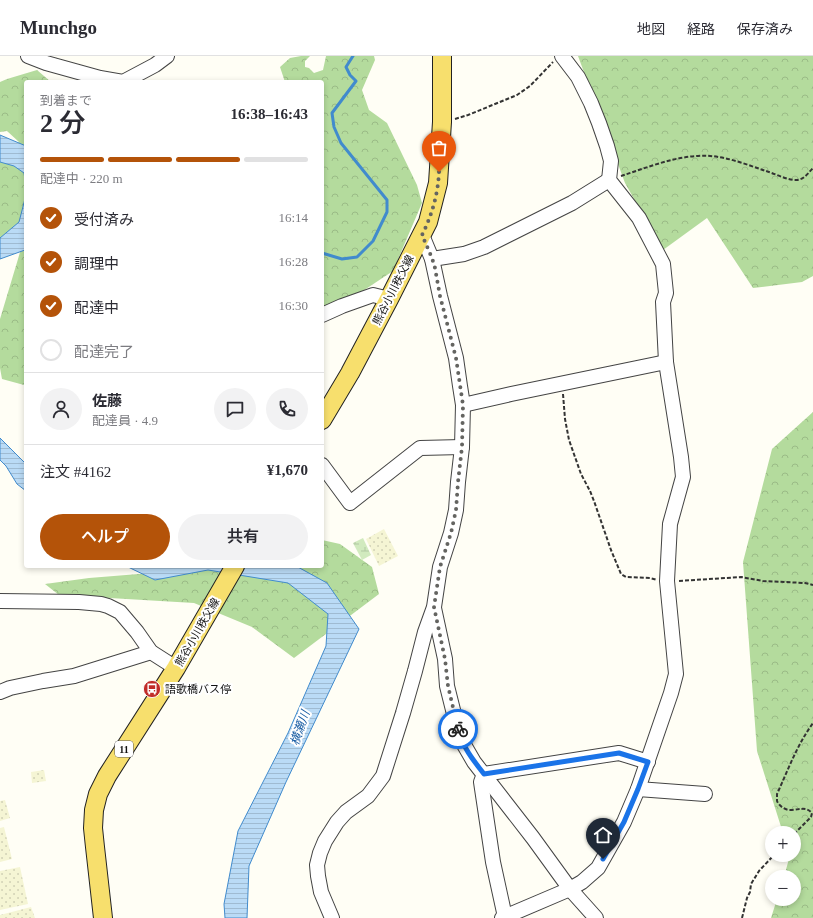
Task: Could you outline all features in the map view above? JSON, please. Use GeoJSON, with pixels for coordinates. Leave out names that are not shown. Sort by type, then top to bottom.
{"type":"FeatureCollection","features":[{"type":"Feature","properties":{"kind":"main road","name":"熊谷小川秩父線"},"geometry":{"type":"LineString","coordinates":[[324,417],[350,373],[428,222],[438,183],[442,122],[442,56]]}},
{"type":"Feature","properties":{"kind":"main road","name":"熊谷小川秩父線"},"geometry":{"type":"LineString","coordinates":[[103,918],[94,828],[94,810],[98,794],[107,776],[176,668],[234,568]]}},
{"type":"Feature","properties":{"kind":"street"},"geometry":{"type":"LineString","coordinates":[[28,56],[46,63],[112,80]]}},
{"type":"Feature","properties":{"kind":"street"},"geometry":{"type":"LineString","coordinates":[[127,80],[155,65],[168,56]]}},
{"type":"Feature","properties":{"kind":"street"},"geometry":{"type":"LineString","coordinates":[[484,774],[481,782],[493,862],[504,917],[570,889],[582,882],[598,868],[624,822],[638,789],[671,694],[676,674],[667,581],[670,524],[683,477],[666,362],[663,302],[666,293],[663,264],[640,218],[609,180],[611,161],[608,146],[591,103],[578,77],[558,58]]}},
{"type":"Feature","properties":{"kind":"street"},"geometry":{"type":"LineString","coordinates":[[432,258],[464,254],[484,247],[572,203],[609,180]]}},
{"type":"Feature","properties":{"kind":"street"},"geometry":{"type":"LineString","coordinates":[[332,918],[321,892],[318,876],[317,865],[320,853],[326,841],[346,812],[368,796],[383,776],[405,706],[425,632],[434,607],[440,567],[451,533],[456,510],[462,447],[463,405],[456,358],[432,258],[422,235]]}},
{"type":"Feature","properties":{"kind":"street"},"geometry":{"type":"LineString","coordinates":[[324,314],[373,295],[389,299]]}},
{"type":"Feature","properties":{"kind":"street"},"geometry":{"type":"LineString","coordinates":[[463,405],[666,362]]}},
{"type":"Feature","properties":{"kind":"street"},"geometry":{"type":"LineString","coordinates":[[324,468],[350,503],[420,448],[462,447]]}},
{"type":"Feature","properties":{"kind":"street"},"geometry":{"type":"LineString","coordinates":[[0,601],[79,602],[108,606],[120,612],[151,652],[176,668]]}},
{"type":"Feature","properties":{"kind":"street"},"geometry":{"type":"LineString","coordinates":[[434,607],[445,659],[448,686],[462,743],[474,762],[533,838],[570,889],[596,918]]}},
{"type":"Feature","properties":{"kind":"street"},"geometry":{"type":"LineString","coordinates":[[0,692],[10,688],[74,676],[151,652]]}},
{"type":"Feature","properties":{"kind":"street"},"geometry":{"type":"LineString","coordinates":[[484,774],[619,753],[648,762]]}},
{"type":"Feature","properties":{"kind":"street"},"geometry":{"type":"LineString","coordinates":[[638,789],[705,794]]}},
{"type":"Feature","properties":{"kind":"path"},"geometry":{"type":"LineString","coordinates":[[442,122],[468,115],[517,94],[530,86],[558,58]]}},
{"type":"Feature","properties":{"kind":"path"},"geometry":{"type":"LineString","coordinates":[[609,180],[680,158],[698,156],[719,157],[788,179],[797,180],[804,177],[813,168]]}},
{"type":"Feature","properties":{"kind":"path"},"geometry":{"type":"LineString","coordinates":[[562,383],[565,419],[569,440],[581,474],[594,501],[621,574],[626,578],[650,578],[675,582],[742,577],[763,581],[805,583],[813,585]]}},
{"type":"Feature","properties":{"kind":"path"},"geometry":{"type":"LineString","coordinates":[[801,827],[811,817],[812,813],[809,810],[802,808],[789,810],[781,807],[777,801],[777,794],[794,757],[813,723]]}},
{"type":"Feature","properties":{"kind":"path"},"geometry":{"type":"LineString","coordinates":[[742,918],[751,884],[759,871],[767,862]]}},
{"type":"Feature","properties":{"kind":"green space"},"geometry":{"type":"Polygon","coordinates":[[[310,56],[305,61],[305,67],[309,68],[314,73],[323,70],[326,56],[374,56],[375,60],[362,90],[369,110],[387,123],[417,185],[422,203],[393,271],[324,317],[324,80],[284,80],[280,67],[290,58],[310,56]]]}},
{"type":"Feature","properties":{"kind":"green space"},"geometry":{"type":"Polygon","coordinates":[[[578,56],[813,56],[813,276],[802,282],[753,288],[707,218],[663,250],[625,183],[578,56]]]}},
{"type":"Feature","properties":{"kind":"green space"},"geometry":{"type":"Polygon","coordinates":[[[37,70],[49,80],[24,80],[24,385],[2,379],[0,368],[0,319],[21,249],[0,248],[0,162],[19,142],[7,131],[0,132],[0,82],[37,70]]]}},
{"type":"Feature","properties":{"kind":"green space"},"geometry":{"type":"Polygon","coordinates":[[[813,412],[813,918],[771,918],[775,906],[801,906],[801,870],[786,870],[788,862],[801,862],[801,826],[781,826],[757,751],[743,562],[772,449],[813,412]]]}},
{"type":"Feature","properties":{"kind":"green space"},"geometry":{"type":"Polygon","coordinates":[[[384,529],[398,556],[379,566],[366,539],[384,529]]]}},
{"type":"Feature","properties":{"kind":"green space"},"geometry":{"type":"Polygon","coordinates":[[[363,538],[371,555],[362,560],[353,543],[363,538]]]}},
{"type":"Feature","properties":{"kind":"green space"},"geometry":{"type":"Polygon","coordinates":[[[324,540],[340,544],[372,567],[379,594],[294,658],[252,627],[194,603],[59,595],[45,584],[89,578],[151,573],[154,568],[324,568],[324,540]]]}},
{"type":"Feature","properties":{"kind":"green space"},"geometry":{"type":"Polygon","coordinates":[[[44,770],[46,781],[32,783],[31,772],[44,770]]]}},
{"type":"Feature","properties":{"kind":"green space"},"geometry":{"type":"Polygon","coordinates":[[[5,800],[10,818],[0,821],[0,801],[5,800]]]}},
{"type":"Feature","properties":{"kind":"green space"},"geometry":{"type":"Polygon","coordinates":[[[4,827],[12,859],[0,862],[0,828],[4,827]]]}},
{"type":"Feature","properties":{"kind":"green space"},"geometry":{"type":"Polygon","coordinates":[[[20,867],[28,904],[0,910],[0,871],[20,867]]]}},
{"type":"Feature","properties":{"kind":"green space"},"geometry":{"type":"Polygon","coordinates":[[[31,907],[35,918],[0,918],[0,915],[31,907]]]}},
{"type":"Feature","properties":{"kind":"water"},"geometry":{"type":"Polygon","coordinates":[[[0,135],[24,145],[24,173],[14,166],[0,162],[0,135]]]}},
{"type":"Feature","properties":{"kind":"water"},"geometry":{"type":"Polygon","coordinates":[[[24,203],[24,250],[0,259],[0,238],[19,222],[24,203]]]}},
{"type":"Feature","properties":{"kind":"water"},"geometry":{"type":"Polygon","coordinates":[[[0,438],[24,462],[24,489],[17,484],[6,466],[0,460],[0,438]]]}},
{"type":"Feature","properties":{"kind":"water","name":"横瀬川"},"geometry":{"type":"Polygon","coordinates":[[[130,568],[300,568],[327,583],[359,629],[286,782],[249,866],[247,918],[225,918],[224,904],[238,831],[288,733],[326,646],[328,614],[288,583],[208,570],[155,580],[130,568]]]}},
{"type":"Feature","properties":{"kind":"waterway"},"geometry":{"type":"LineString","coordinates":[[324,254],[342,259],[357,257],[373,241],[387,212],[387,200],[341,143],[334,127],[332,113],[356,81],[350,75],[346,67],[353,56]]}},
{"type":"Feature","properties":{"kind":"way so far"},"geometry":{"type":"LineString","coordinates":[[439,172],[433,205],[422,235],[435,268],[440,296],[458,366],[463,405],[462,447],[456,510],[451,533],[440,567],[434,607],[436,623],[445,659],[448,686],[458,729]]}},
{"type":"Feature","properties":{"kind":"place","name":"語歌橋バス停"},"geometry":{"type":"Point","coordinates":[152,689]}},
{"type":"Feature","properties":{"kind":"route"},"geometry":{"type":"LineString","coordinates":[[458,729],[462,743],[474,762],[484,774],[619,753],[648,762],[624,822],[603,859]]}}]}
